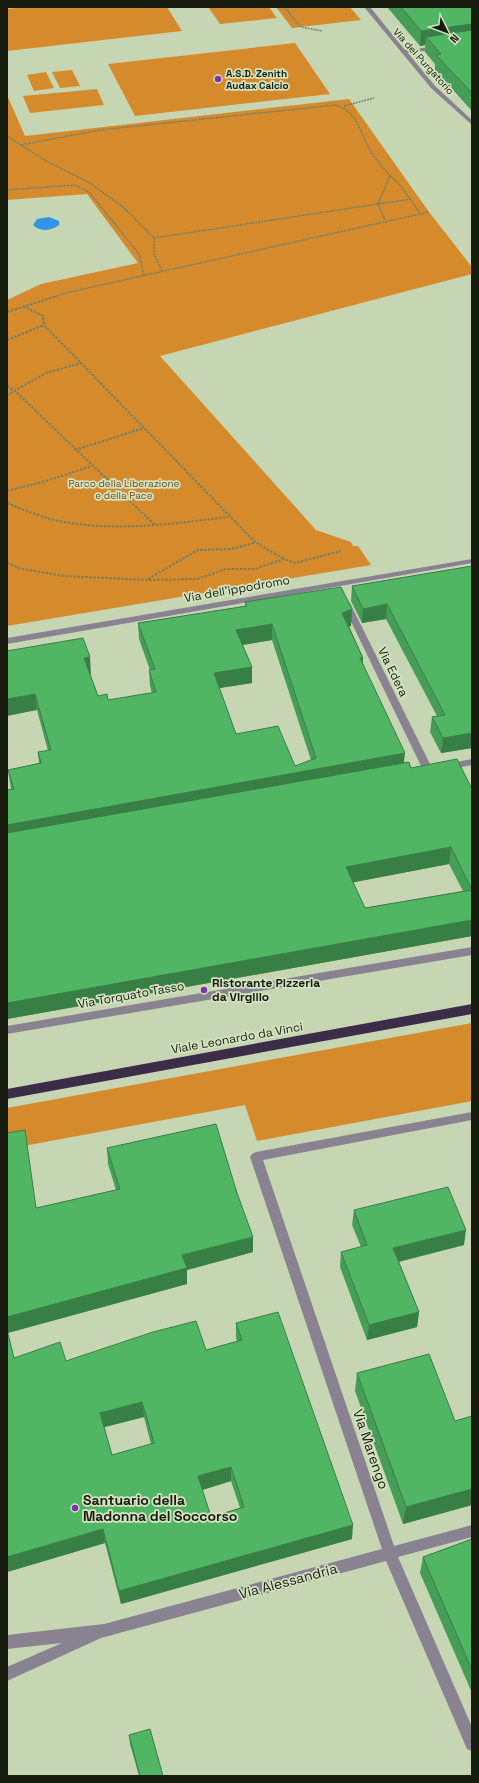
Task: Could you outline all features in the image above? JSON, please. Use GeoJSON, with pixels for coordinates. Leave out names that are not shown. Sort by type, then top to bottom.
{"type":"FeatureCollection","features":[{"type":"Feature","properties":{"kind":"highway","name":"Viale Leonardo da Vinci"},"geometry":{"type":"LineString","coordinates":[[7,1094],[472,1009]]}},
{"type":"Feature","properties":{"kind":"street","name":"Via del Purgatorio"},"geometry":{"type":"LineString","coordinates":[[367,7],[433,87],[472,123]]}},
{"type":"Feature","properties":{"kind":"street"},"geometry":{"type":"LineString","coordinates":[[403,52],[449,45]]}},
{"type":"Feature","properties":{"kind":"street","name":"Via dell'ippodromo"},"geometry":{"type":"LineString","coordinates":[[7,641],[472,561]]}},
{"type":"Feature","properties":{"kind":"street","name":"Via Edera"},"geometry":{"type":"LineString","coordinates":[[337,584],[424,771],[472,762]]}},
{"type":"Feature","properties":{"kind":"street","name":"Via Torquato Tasso"},"geometry":{"type":"LineString","coordinates":[[7,1030],[472,951]]}},
{"type":"Feature","properties":{"kind":"street","name":"Via Marengo"},"geometry":{"type":"LineString","coordinates":[[472,1116],[256,1157],[390,1554],[472,1744]]}},
{"type":"Feature","properties":{"kind":"street","name":"Via Alessandria"},"geometry":{"type":"LineString","coordinates":[[7,1642],[104,1631],[472,1531]]}},
{"type":"Feature","properties":{"kind":"street","name":"Via Alessandria"},"geometry":{"type":"LineString","coordinates":[[7,1674],[104,1631]]}},
{"type":"Feature","properties":{"kind":"path"},"geometry":{"type":"LineString","coordinates":[[284,7],[301,27],[322,31]]}},
{"type":"Feature","properties":{"kind":"path"},"geometry":{"type":"LineString","coordinates":[[20,145],[100,130],[335,105],[344,106],[374,98]]}},
{"type":"Feature","properties":{"kind":"path"},"geometry":{"type":"LineString","coordinates":[[344,106],[348,109],[361,129],[369,148],[390,176],[400,185],[411,199],[420,213]]}},
{"type":"Feature","properties":{"kind":"path"},"geometry":{"type":"LineString","coordinates":[[7,136],[46,161],[90,183],[123,207],[154,238],[154,254],[162,271]]}},
{"type":"Feature","properties":{"kind":"path"},"geometry":{"type":"LineString","coordinates":[[385,220],[378,204],[390,176]]}},
{"type":"Feature","properties":{"kind":"path"},"geometry":{"type":"LineString","coordinates":[[7,190],[75,185],[89,192],[139,254],[144,275]]}},
{"type":"Feature","properties":{"kind":"path"},"geometry":{"type":"LineString","coordinates":[[154,238],[411,199]]}},
{"type":"Feature","properties":{"kind":"path"},"geometry":{"type":"LineString","coordinates":[[7,312],[70,292],[385,220],[429,212]]}},
{"type":"Feature","properties":{"kind":"path"},"geometry":{"type":"LineString","coordinates":[[23,306],[43,316],[44,325],[229,517],[255,542],[284,559],[295,563],[341,551]]}},
{"type":"Feature","properties":{"kind":"path"},"geometry":{"type":"LineString","coordinates":[[7,340],[44,325]]}},
{"type":"Feature","properties":{"kind":"path"},"geometry":{"type":"LineString","coordinates":[[7,396],[46,373],[80,363]]}},
{"type":"Feature","properties":{"kind":"path"},"geometry":{"type":"LineString","coordinates":[[7,386],[15,391],[155,525]]}},
{"type":"Feature","properties":{"kind":"path"},"geometry":{"type":"LineString","coordinates":[[76,450],[144,428]]}},
{"type":"Feature","properties":{"kind":"path"},"geometry":{"type":"LineString","coordinates":[[7,491],[46,481],[92,466]]}},
{"type":"Feature","properties":{"kind":"path"},"geometry":{"type":"LineString","coordinates":[[7,503],[60,521],[95,526],[155,525],[229,517]]}},
{"type":"Feature","properties":{"kind":"path"},"geometry":{"type":"LineString","coordinates":[[147,580],[198,550],[231,549],[255,542]]}},
{"type":"Feature","properties":{"kind":"path"},"geometry":{"type":"LineString","coordinates":[[7,563],[22,569],[65,576],[147,580],[197,579],[226,569],[255,569],[284,559]]}},
{"type":"Feature","properties":{"kind":"green space"},"geometry":{"type":"Polygon","coordinates":[[[24,7],[167,7],[182,31],[7,51],[7,9],[24,7]]]}},
{"type":"Feature","properties":{"kind":"green space"},"geometry":{"type":"Polygon","coordinates":[[[208,7],[269,7],[277,18],[220,24],[208,7]]]}},
{"type":"Feature","properties":{"kind":"green space"},"geometry":{"type":"Polygon","coordinates":[[[276,7],[350,7],[361,20],[292,28],[276,7]]]}},
{"type":"Feature","properties":{"kind":"green space","name":"A.S.D. Zenith Audax Calcio"},"geometry":{"type":"Polygon","coordinates":[[[295,43],[330,94],[135,116],[108,64],[295,43]]]}},
{"type":"Feature","properties":{"kind":"green space"},"geometry":{"type":"Polygon","coordinates":[[[72,70],[80,86],[60,88],[52,72],[72,70]]]}},
{"type":"Feature","properties":{"kind":"green space"},"geometry":{"type":"Polygon","coordinates":[[[46,72],[54,88],[34,91],[27,75],[46,72]]]}},
{"type":"Feature","properties":{"kind":"green space"},"geometry":{"type":"Polygon","coordinates":[[[97,89],[104,105],[30,113],[23,96],[97,89]]]}},
{"type":"Feature","properties":{"kind":"green space","name":"Parco della Liberazione e della Pace"},"geometry":{"type":"Polygon","coordinates":[[[7,95],[25,136],[349,99],[429,212],[472,267],[472,274],[160,356],[316,530],[351,542],[353,546],[358,546],[371,565],[7,626],[7,300],[41,284],[138,263],[87,194],[7,200],[7,95]]]}},
{"type":"Feature","properties":{"kind":"green space"},"geometry":{"type":"Polygon","coordinates":[[[472,1023],[472,1101],[257,1141],[245,1105],[7,1149],[7,1108],[472,1023]]]}},
{"type":"Feature","properties":{"kind":"water"},"geometry":{"type":"Polygon","coordinates":[[[49,217],[59,221],[59,225],[53,229],[42,230],[33,225],[37,219],[49,217]]]}},
{"type":"Feature","properties":{"kind":"building"},"geometry":{"type":"Polygon","coordinates":[[[401,7],[472,7],[472,24],[421,31],[401,7]]]}},
{"type":"Feature","properties":{"kind":"building"},"geometry":{"type":"Polygon","coordinates":[[[472,30],[472,93],[436,55],[441,54],[426,37],[472,30]]]}},
{"type":"Feature","properties":{"kind":"building"},"geometry":{"type":"Polygon","coordinates":[[[472,566],[472,733],[443,738],[432,717],[445,715],[387,604],[363,609],[352,586],[472,566]]]}},
{"type":"Feature","properties":{"kind":"building"},"geometry":{"type":"Polygon","coordinates":[[[341,587],[352,609],[342,613],[363,658],[360,658],[405,753],[7,825],[7,790],[14,789],[8,770],[41,763],[38,752],[51,750],[35,694],[7,699],[7,651],[83,638],[90,657],[84,658],[98,696],[107,694],[108,700],[156,692],[149,670],[155,669],[138,623],[247,606],[245,602],[341,587]],[[272,624],[236,630],[252,667],[214,673],[236,734],[278,726],[295,766],[316,758],[272,624]]]}},
{"type":"Feature","properties":{"kind":"building"},"geometry":{"type":"Polygon","coordinates":[[[457,759],[472,787],[472,890],[472,920],[7,1003],[7,833],[409,762],[411,768],[457,759]],[[451,847],[346,867],[365,908],[472,890],[451,847]]]}},
{"type":"Feature","properties":{"kind":"building"},"geometry":{"type":"Polygon","coordinates":[[[216,1124],[237,1193],[253,1237],[182,1255],[187,1268],[7,1317],[7,1133],[25,1130],[36,1208],[120,1189],[107,1148],[216,1124]]]}},
{"type":"Feature","properties":{"kind":"building"},"geometry":{"type":"Polygon","coordinates":[[[448,1187],[466,1230],[393,1248],[419,1312],[369,1325],[341,1252],[367,1245],[354,1210],[448,1187]]]}},
{"type":"Feature","properties":{"kind":"building"},"geometry":{"type":"Polygon","coordinates":[[[278,1312],[353,1525],[119,1591],[103,1529],[7,1557],[7,1330],[14,1358],[60,1342],[66,1361],[153,1332],[196,1321],[206,1350],[242,1340],[236,1323],[278,1312]],[[142,1402],[100,1413],[112,1455],[154,1443],[142,1402]],[[231,1467],[198,1476],[211,1517],[244,1507],[231,1467]]]}},
{"type":"Feature","properties":{"kind":"building"},"geometry":{"type":"Polygon","coordinates":[[[429,1354],[455,1421],[472,1416],[472,1489],[406,1507],[357,1373],[429,1354]]]}},
{"type":"Feature","properties":{"kind":"building"},"geometry":{"type":"Polygon","coordinates":[[[472,1539],[472,1670],[423,1557],[472,1539]]]}},
{"type":"Feature","properties":{"kind":"building"},"geometry":{"type":"Polygon","coordinates":[[[150,1729],[163,1776],[140,1776],[129,1735],[150,1729]]]}},
{"type":"Feature","properties":{"kind":"place","name":"A.S.D. Zenith Audax Calcio"},"geometry":{"type":"Point","coordinates":[218,79]}},
{"type":"Feature","properties":{"kind":"place","name":"Ristorante Pizzeria da Virgilio"},"geometry":{"type":"Point","coordinates":[204,990]}},
{"type":"Feature","properties":{"kind":"place","name":"Santuario della Madonna del Soccorso"},"geometry":{"type":"Point","coordinates":[75,1508]}}]}
